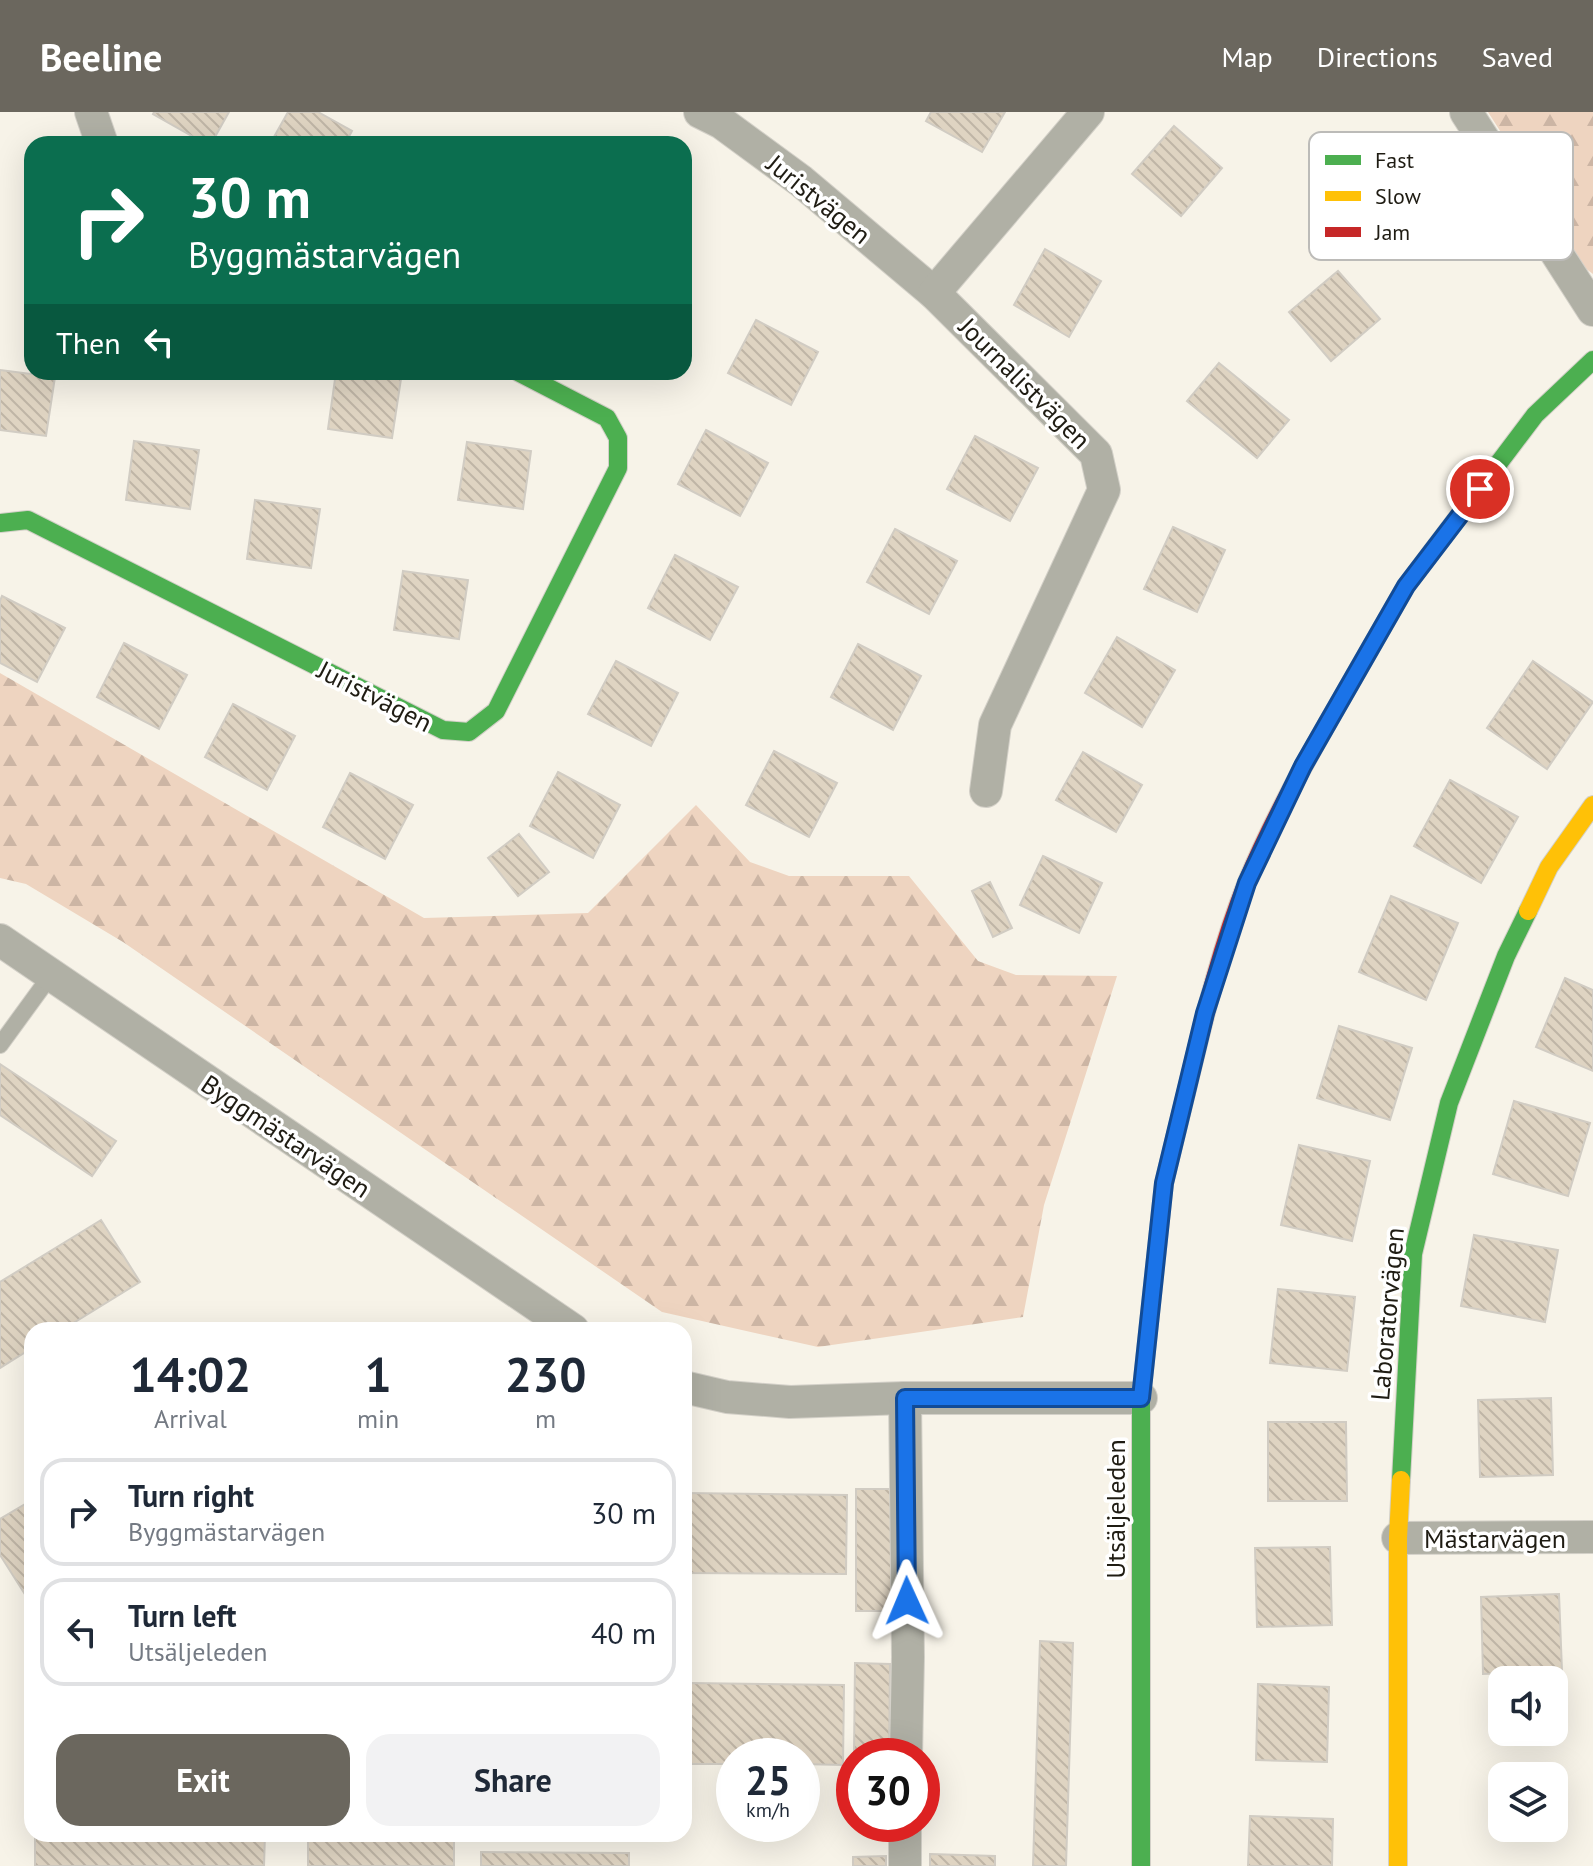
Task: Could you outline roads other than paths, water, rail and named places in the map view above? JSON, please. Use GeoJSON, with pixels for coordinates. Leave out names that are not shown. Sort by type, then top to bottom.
{"type":"FeatureCollection","features":[{"type":"Feature","properties":{"kind":"street"},"geometry":{"type":"LineString","coordinates":[[91,112],[99,136]]}},
{"type":"Feature","properties":{"kind":"street","name":"Juristvägen"},"geometry":{"type":"LineString","coordinates":[[700,112],[722,123],[801,181],[934,293]]}},
{"type":"Feature","properties":{"kind":"street"},"geometry":{"type":"LineString","coordinates":[[934,293],[1088,112]]}},
{"type":"Feature","properties":{"kind":"street"},"geometry":{"type":"LineString","coordinates":[[1466,112],[1479,132]]}},
{"type":"Feature","properties":{"kind":"street"},"geometry":{"type":"LineString","coordinates":[[1561,260],[1593,310]]}},
{"type":"Feature","properties":{"kind":"street","name":"Journalistvägen"},"geometry":{"type":"LineString","coordinates":[[934,293],[1096,454],[1104,490],[995,725],[986,791]]}},
{"type":"Feature","properties":{"kind":"street","name":"Utsäljeleden"},"geometry":{"type":"LineString","coordinates":[[1141,1866],[1141,1398],[1164,1183],[1205,1013],[1247,883],[1303,766],[1406,586],[1535,415],[1593,360]]}},
{"type":"Feature","properties":{"kind":"street","name":"Juristvägen"},"geometry":{"type":"LineString","coordinates":[[0,523],[28,520],[443,730],[469,732],[496,711],[618,468],[618,438],[607,418],[533,380]]}},
{"type":"Feature","properties":{"kind":"street","name":"Laboratorvägen"},"geometry":{"type":"LineString","coordinates":[[1398,1866],[1398,1538],[1413,1254],[1449,1103],[1506,956],[1549,867],[1593,805]]}},
{"type":"Feature","properties":{"kind":"street","name":"Byggmästarvägen"},"geometry":{"type":"LineString","coordinates":[[0,940],[561,1322]]}},
{"type":"Feature","properties":{"kind":"street"},"geometry":{"type":"LineString","coordinates":[[692,1389],[727,1397],[790,1402],[905,1398],[1141,1398]]}},
{"type":"Feature","properties":{"kind":"street"},"geometry":{"type":"LineString","coordinates":[[905,1398],[906,1738]]}},
{"type":"Feature","properties":{"kind":"street","name":"Mästarvägen"},"geometry":{"type":"LineString","coordinates":[[1398,1538],[1593,1537]]}},
{"type":"Feature","properties":{"kind":"street"},"geometry":{"type":"LineString","coordinates":[[905,1842],[905,1866]]}},
{"type":"Feature","properties":{"kind":"lane"},"geometry":{"type":"LineString","coordinates":[[0,1045],[51,975]]}}]}
